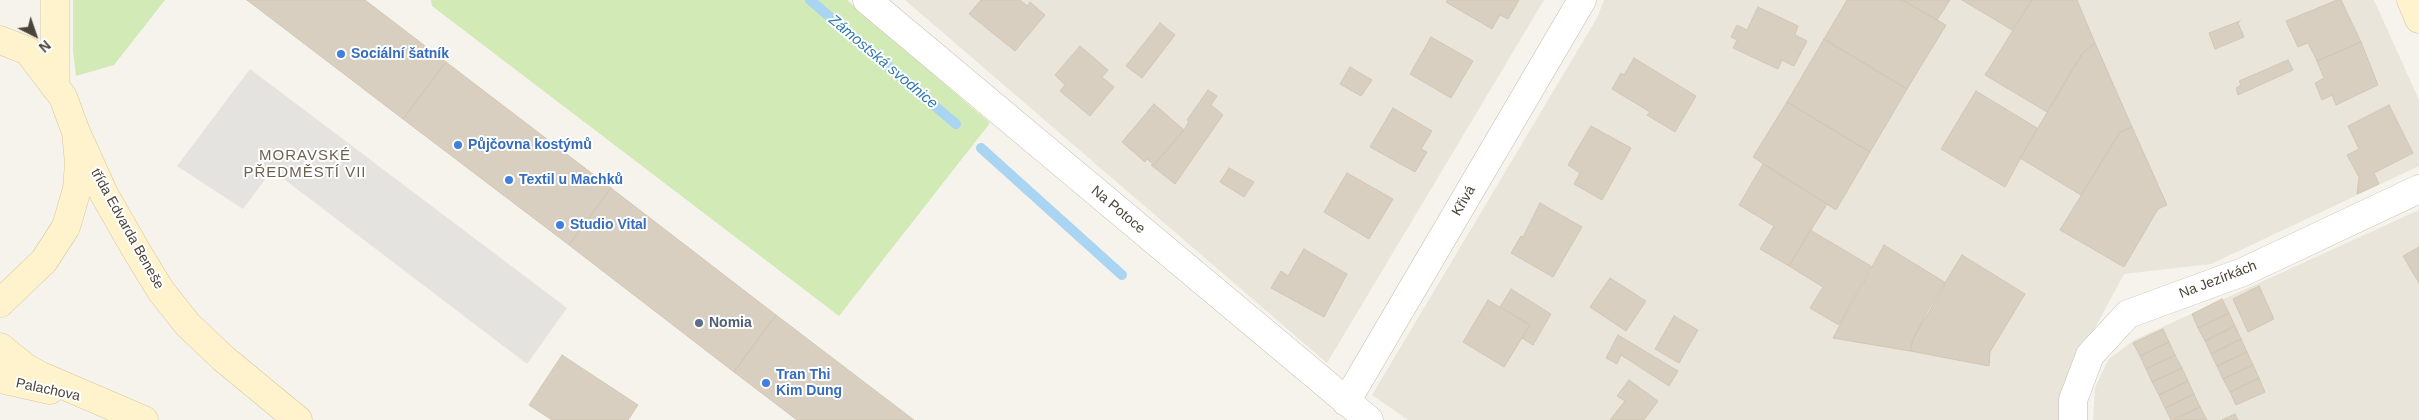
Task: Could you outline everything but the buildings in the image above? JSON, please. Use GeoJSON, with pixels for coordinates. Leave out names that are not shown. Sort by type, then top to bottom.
{"type":"FeatureCollection","features":[{"type":"Feature","properties":{"kind":"street"},"geometry":{"type":"LineString","coordinates":[[55,0],[55,87]]}},
{"type":"Feature","properties":{"kind":"street","name":"Na Potoce"},"geometry":{"type":"LineString","coordinates":[[867,0],[1346,402],[1370,420]]}},
{"type":"Feature","properties":{"kind":"street","name":"Křivá"},"geometry":{"type":"LineString","coordinates":[[1346,402],[1582,0]]}},
{"type":"Feature","properties":{"kind":"street"},"geometry":{"type":"LineString","coordinates":[[2411,0],[2419,19]]}},
{"type":"Feature","properties":{"kind":"street"},"geometry":{"type":"LineString","coordinates":[[0,40],[28,50],[66,103],[76,132],[79,164],[77,188],[66,227],[44,261],[0,303]]}},
{"type":"Feature","properties":{"kind":"street","name":"třída Edvarda Beneše"},"geometry":{"type":"LineString","coordinates":[[76,132],[104,194],[161,291],[188,325],[224,359],[298,420]]}},
{"type":"Feature","properties":{"kind":"street","name":"Na Jezírkách"},"geometry":{"type":"LineString","coordinates":[[2073,420],[2074,400],[2090,355],[2128,314],[2244,272],[2419,189]]}},
{"type":"Feature","properties":{"kind":"street"},"geometry":{"type":"LineString","coordinates":[[0,347],[38,375],[144,420]]}},
{"type":"Feature","properties":{"kind":"street","name":"Palachova"},"geometry":{"type":"LineString","coordinates":[[0,379],[97,400]]}},
{"type":"Feature","properties":{"kind":"shaded area"},"geometry":{"type":"Polygon","coordinates":[[[905,0],[1544,0],[1327,363],[905,0]]]}},
{"type":"Feature","properties":{"kind":"shaded area"},"geometry":{"type":"Polygon","coordinates":[[[1604,0],[2374,0],[2419,100],[2419,166],[2211,264],[2124,274],[2065,383],[2063,420],[1408,420],[1372,395],[1597,18],[1604,0]]]}},
{"type":"Feature","properties":{"kind":"shaded area"},"geometry":{"type":"Polygon","coordinates":[[[250,69],[567,308],[527,364],[272,170],[243,209],[177,166],[250,69]]]}},
{"type":"Feature","properties":{"kind":"shaded area"},"geometry":{"type":"Polygon","coordinates":[[[2419,210],[2419,420],[2093,420],[2095,388],[2108,360],[2134,340],[2419,210]]]}},
{"type":"Feature","properties":{"kind":"green space"},"geometry":{"type":"Polygon","coordinates":[[[73,0],[165,0],[114,65],[76,76],[73,50],[73,0]]]}},
{"type":"Feature","properties":{"kind":"green space"},"geometry":{"type":"Polygon","coordinates":[[[431,0],[847,0],[990,123],[839,316],[432,6],[431,0]]]}},
{"type":"Feature","properties":{"kind":"waterway","name":"Zámostská svodnice"},"geometry":{"type":"LineString","coordinates":[[810,0],[956,124]]}},
{"type":"Feature","properties":{"kind":"waterway","name":"Zámostská svodnice"},"geometry":{"type":"LineString","coordinates":[[981,148],[1122,275]]}},
{"type":"Feature","properties":{"kind":"place","name":"Sociální šatník"},"geometry":{"type":"Point","coordinates":[341,54]}},
{"type":"Feature","properties":{"kind":"place","name":"Půjčovna kostýmů"},"geometry":{"type":"Point","coordinates":[458,145]}},
{"type":"Feature","properties":{"kind":"place","name":"Textil u Machků"},"geometry":{"type":"Point","coordinates":[509,180]}},
{"type":"Feature","properties":{"kind":"place","name":"Studio Vital"},"geometry":{"type":"Point","coordinates":[560,225]}},
{"type":"Feature","properties":{"kind":"place","name":"Nomia"},"geometry":{"type":"Point","coordinates":[699,323]}},
{"type":"Feature","properties":{"kind":"place","name":"Tran Thi Kim Dung"},"geometry":{"type":"Point","coordinates":[766,383]}},
{"type":"Feature","properties":{"kind":"district","name":"MORAVSKÉ PŘEDMĚSTÍ VII"},"geometry":{"type":"Point","coordinates":[305,164]}}]}
